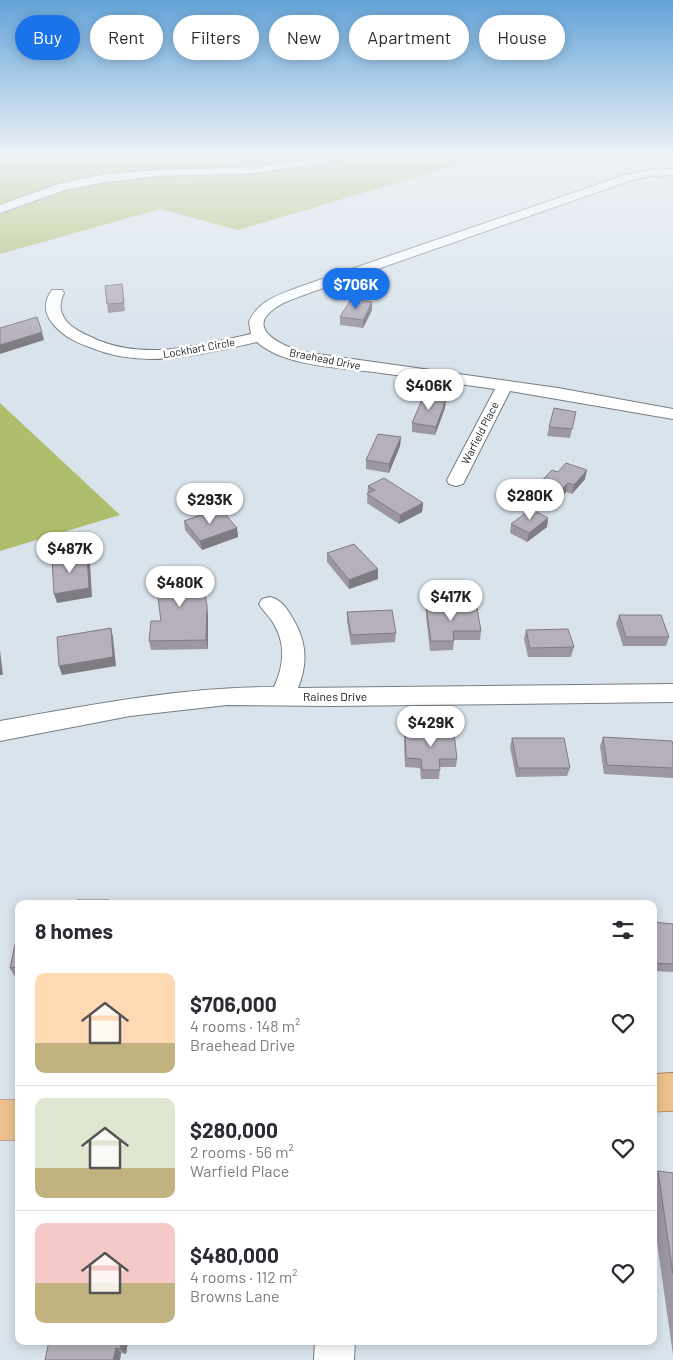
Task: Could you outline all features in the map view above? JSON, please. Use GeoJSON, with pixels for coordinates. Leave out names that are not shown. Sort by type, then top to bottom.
{"type":"FeatureCollection","features":[{"type":"Feature","properties":{"kind":"main road"},"geometry":{"type":"LineString","coordinates":[[657,1093],[673,1092]]}},
{"type":"Feature","properties":{"kind":"main road"},"geometry":{"type":"LineString","coordinates":[[0,1120],[15,1120]]}},
{"type":"Feature","properties":{"kind":"street"},"geometry":{"type":"LineString","coordinates":[[261,336],[257,325],[259,317],[263,310],[279,300],[509,218]]}},
{"type":"Feature","properties":{"kind":"street","name":"Lockhart Circle"},"geometry":{"type":"LineString","coordinates":[[57,293],[52,302],[51,310],[56,319],[65,328],[96,346],[117,353],[144,356],[164,355],[261,336]]}},
{"type":"Feature","properties":{"kind":"street","name":"Braehead Drive"},"geometry":{"type":"LineString","coordinates":[[261,336],[278,349],[310,358],[505,385],[673,414]]}},
{"type":"Feature","properties":{"kind":"street","name":"Warfield Place"},"geometry":{"type":"LineString","coordinates":[[456,480],[505,385]]}},
{"type":"Feature","properties":{"kind":"street"},"geometry":{"type":"LineString","coordinates":[[270,604],[285,620],[294,644],[294,662],[289,682],[282,697]]}},
{"type":"Feature","properties":{"kind":"street","name":"Raines Drive"},"geometry":{"type":"LineString","coordinates":[[0,731],[174,700],[227,696],[673,693]]}},
{"type":"Feature","properties":{"kind":"street"},"geometry":{"type":"LineString","coordinates":[[334,1360],[335,1345]]}},
{"type":"Feature","properties":{"kind":"green space"},"geometry":{"type":"Polygon","coordinates":[[[0,218],[126,218],[0,254],[0,218]]]}},
{"type":"Feature","properties":{"kind":"green space"},"geometry":{"type":"Polygon","coordinates":[[[195,218],[277,218],[238,230],[195,218]]]}},
{"type":"Feature","properties":{"kind":"green space"},"geometry":{"type":"Polygon","coordinates":[[[0,403],[120,515],[0,551],[0,403]]]}},
{"type":"Feature","properties":{"kind":"building"},"geometry":{"type":"Polygon","coordinates":[[[122,284],[124,303],[107,304],[105,286],[122,284]]]}},
{"type":"Feature","properties":{"kind":"building"},"geometry":{"type":"Polygon","coordinates":[[[351,299],[372,302],[363,320],[340,317],[351,299]]]}},
{"type":"Feature","properties":{"kind":"building"},"geometry":{"type":"Polygon","coordinates":[[[37,317],[42,332],[0,345],[0,328],[37,317]]]}},
{"type":"Feature","properties":{"kind":"building"},"geometry":{"type":"Polygon","coordinates":[[[424,395],[446,399],[436,427],[412,423],[424,395]]]}},
{"type":"Feature","properties":{"kind":"building"},"geometry":{"type":"Polygon","coordinates":[[[554,408],[576,412],[572,429],[549,427],[554,408]]]}},
{"type":"Feature","properties":{"kind":"building"},"geometry":{"type":"Polygon","coordinates":[[[378,434],[401,437],[389,464],[366,460],[378,434]]]}},
{"type":"Feature","properties":{"kind":"building"},"geometry":{"type":"Polygon","coordinates":[[[566,463],[587,470],[574,485],[568,483],[554,498],[533,490],[552,470],[558,472],[566,463]]]}},
{"type":"Feature","properties":{"kind":"building"},"geometry":{"type":"Polygon","coordinates":[[[384,478],[423,503],[400,515],[367,494],[375,490],[368,486],[384,478]]]}},
{"type":"Feature","properties":{"kind":"building"},"geometry":{"type":"Polygon","coordinates":[[[220,508],[237,528],[200,541],[184,521],[220,508]]]}},
{"type":"Feature","properties":{"kind":"building"},"geometry":{"type":"Polygon","coordinates":[[[531,509],[548,518],[529,533],[511,524],[531,509]]]}},
{"type":"Feature","properties":{"kind":"building"},"geometry":{"type":"Polygon","coordinates":[[[354,544],[378,569],[349,580],[327,553],[354,544]]]}},
{"type":"Feature","properties":{"kind":"building"},"geometry":{"type":"Polygon","coordinates":[[[87,554],[89,588],[54,594],[52,559],[87,554]]]}},
{"type":"Feature","properties":{"kind":"building"},"geometry":{"type":"Polygon","coordinates":[[[194,568],[196,582],[203,581],[207,606],[206,640],[149,641],[151,621],[161,621],[156,582],[164,580],[163,572],[194,568]]]}},
{"type":"Feature","properties":{"kind":"building"},"geometry":{"type":"Polygon","coordinates":[[[452,606],[477,608],[481,631],[453,631],[454,641],[431,641],[426,607],[452,606]]]}},
{"type":"Feature","properties":{"kind":"building"},"geometry":{"type":"Polygon","coordinates":[[[392,610],[396,633],[351,635],[347,612],[392,610]]]}},
{"type":"Feature","properties":{"kind":"building"},"geometry":{"type":"Polygon","coordinates":[[[619,615],[661,615],[669,637],[626,637],[619,615]]]}},
{"type":"Feature","properties":{"kind":"building"},"geometry":{"type":"Polygon","coordinates":[[[111,628],[113,657],[59,666],[57,637],[111,628]]]}},
{"type":"Feature","properties":{"kind":"building"},"geometry":{"type":"Polygon","coordinates":[[[568,629],[574,647],[530,648],[526,630],[568,629]]]}},
{"type":"Feature","properties":{"kind":"building"},"geometry":{"type":"Polygon","coordinates":[[[405,733],[454,733],[457,759],[439,759],[440,770],[422,770],[421,759],[406,758],[405,733]]]}},
{"type":"Feature","properties":{"kind":"building"},"geometry":{"type":"Polygon","coordinates":[[[603,737],[672,741],[673,768],[607,765],[603,737]]]}},
{"type":"Feature","properties":{"kind":"building"},"geometry":{"type":"Polygon","coordinates":[[[512,738],[564,738],[570,768],[518,768],[512,738]]]}},
{"type":"Feature","properties":{"kind":"building"},"geometry":{"type":"Polygon","coordinates":[[[657,922],[673,924],[673,964],[657,963],[657,922]]]}},
{"type":"Feature","properties":{"kind":"building"},"geometry":{"type":"Polygon","coordinates":[[[15,945],[15,967],[10,968],[15,945]]]}},
{"type":"Feature","properties":{"kind":"building"},"geometry":{"type":"Polygon","coordinates":[[[658,1171],[673,1173],[673,1274],[658,1171]]]}},
{"type":"Feature","properties":{"kind":"building"},"geometry":{"type":"Polygon","coordinates":[[[48,1345],[120,1345],[120,1349],[116,1348],[113,1360],[45,1360],[48,1345]]]}}]}
